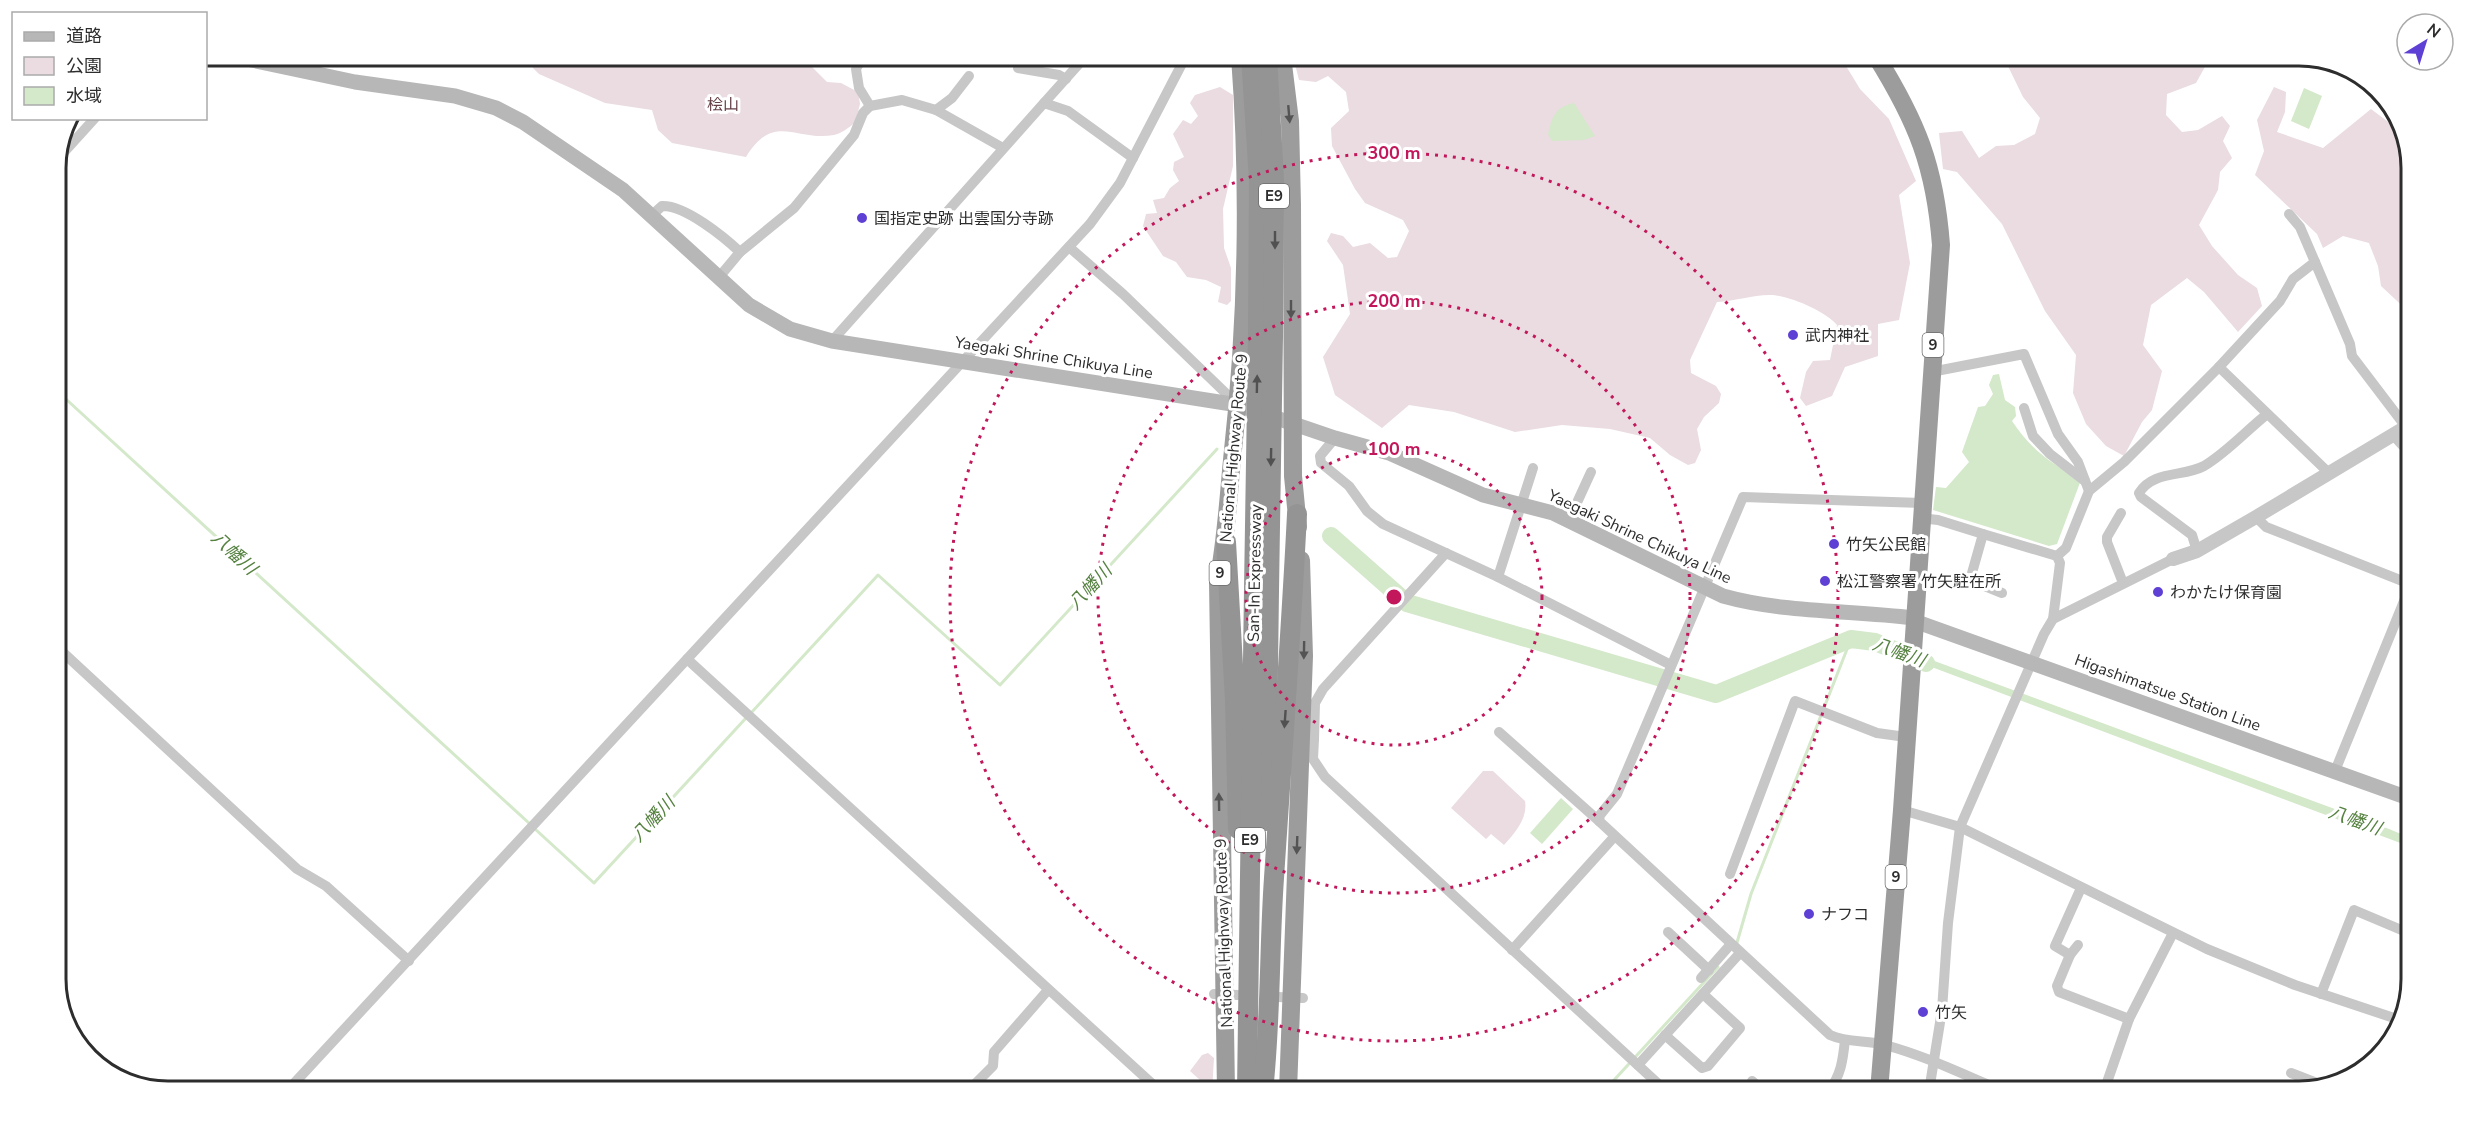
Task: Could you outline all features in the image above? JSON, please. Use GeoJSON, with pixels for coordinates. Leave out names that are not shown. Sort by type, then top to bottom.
{"type":"FeatureCollection","features":[{"type":"Feature","properties":{"kind":"highway","name":"National Highway Route 9"},"geometry":{"type":"LineString","coordinates":[[1226,1081],[1226,994],[1219,808],[1218,582],[1226,542],[1246,305],[1246,169],[1241,66]]}},
{"type":"Feature","properties":{"kind":"highway","name":"San-In Expressway"},"geometry":{"type":"LineString","coordinates":[[1252,66],[1266,336]]}},
{"type":"Feature","properties":{"kind":"highway","name":"San-In Expressway"},"geometry":{"type":"LineString","coordinates":[[1247,1081],[1266,336],[1274,179],[1268,66]]}},
{"type":"Feature","properties":{"kind":"highway"},"geometry":{"type":"LineString","coordinates":[[1283,66],[1290,121],[1293,476],[1305,622],[1308,739],[1290,997],[1288,1081]]}},
{"type":"Feature","properties":{"kind":"highway","name":"9"},"geometry":{"type":"LineString","coordinates":[[1880,1081],[1902,810],[1913,618],[1941,245],[1934,181],[1922,142],[1905,103],[1881,66]]}},
{"type":"Feature","properties":{"kind":"highway"},"geometry":{"type":"LineString","coordinates":[[1264,1081],[1268,1046],[1274,880],[1289,668],[1296,514]]}},
{"type":"Feature","properties":{"kind":"highway"},"geometry":{"type":"LineString","coordinates":[[1226,542],[1235,700],[1239,899],[1248,1021]]}},
{"type":"Feature","properties":{"kind":"highway","name":"San-In Expressway"},"geometry":{"type":"LineString","coordinates":[[1261,590],[1263,1081]]}},
{"type":"Feature","properties":{"kind":"main road","name":"Yaegaki Shrine Chikuya Line"},"geometry":{"type":"LineString","coordinates":[[280,66],[355,82],[455,96],[496,108],[523,122],[597,171],[652,215],[749,305],[771,320],[790,329],[832,342],[1238,405],[1335,438],[1389,453],[1483,495],[1523,504],[1569,520],[1704,588],[1752,603],[1913,618]]}},
{"type":"Feature","properties":{"kind":"main road","name":"Higashimatsue Station Line"},"geometry":{"type":"LineString","coordinates":[[1913,618],[1920,623],[2401,795]]}},
{"type":"Feature","properties":{"kind":"street"},"geometry":{"type":"LineString","coordinates":[[858,66],[856,69],[860,88],[870,106]]}},
{"type":"Feature","properties":{"kind":"street"},"geometry":{"type":"LineString","coordinates":[[832,342],[1076,66]]}},
{"type":"Feature","properties":{"kind":"street"},"geometry":{"type":"LineString","coordinates":[[297,1081],[899,428],[965,361],[1069,247],[1108,202],[1181,66]]}},
{"type":"Feature","properties":{"kind":"street"},"geometry":{"type":"LineString","coordinates":[[1018,68],[1059,75],[1066,79]]}},
{"type":"Feature","properties":{"kind":"street"},"geometry":{"type":"LineString","coordinates":[[936,110],[952,98],[969,76]]}},
{"type":"Feature","properties":{"kind":"street"},"geometry":{"type":"LineString","coordinates":[[720,276],[740,252],[794,208],[854,135],[863,113],[870,106],[902,100],[936,110],[1003,148]]}},
{"type":"Feature","properties":{"kind":"street"},"geometry":{"type":"LineString","coordinates":[[1044,103],[1068,111],[1132,158]]}},
{"type":"Feature","properties":{"kind":"street"},"geometry":{"type":"LineString","coordinates":[[68,148],[93,120]]}},
{"type":"Feature","properties":{"kind":"street"},"geometry":{"type":"LineString","coordinates":[[652,215],[662,206],[671,207],[705,224],[740,252]]}},
{"type":"Feature","properties":{"kind":"street"},"geometry":{"type":"LineString","coordinates":[[2289,214],[2300,226],[2347,336],[2352,356],[2401,415]]}},
{"type":"Feature","properties":{"kind":"street"},"geometry":{"type":"LineString","coordinates":[[1069,247],[1123,294],[1238,405]]}},
{"type":"Feature","properties":{"kind":"street"},"geometry":{"type":"LineString","coordinates":[[2057,556],[2066,548],[2088,486],[2124,462],[2219,367],[2280,301],[2293,279],[2315,262]]}},
{"type":"Feature","properties":{"kind":"street"},"geometry":{"type":"LineString","coordinates":[[1931,372],[2024,354],[2058,434],[2078,462],[2088,486]]}},
{"type":"Feature","properties":{"kind":"street"},"geometry":{"type":"LineString","coordinates":[[2219,367],[2266,415],[2330,474]]}},
{"type":"Feature","properties":{"kind":"street"},"geometry":{"type":"LineString","coordinates":[[2024,408],[2032,436],[2088,486]]}},
{"type":"Feature","properties":{"kind":"street"},"geometry":{"type":"LineString","coordinates":[[2197,551],[2192,535],[2139,493],[2146,486],[2163,477],[2203,467],[2266,415]]}},
{"type":"Feature","properties":{"kind":"street"},"geometry":{"type":"LineString","coordinates":[[2053,619],[2173,559],[2197,551],[2401,430]]}},
{"type":"Feature","properties":{"kind":"street"},"geometry":{"type":"LineString","coordinates":[[2393,435],[2401,444]]}},
{"type":"Feature","properties":{"kind":"street"},"geometry":{"type":"LineString","coordinates":[[1335,438],[1320,456],[1321,463],[1349,486],[1367,511],[1383,524],[1498,577],[1671,665]]}},
{"type":"Feature","properties":{"kind":"street"},"geometry":{"type":"LineString","coordinates":[[1498,577],[1533,468]]}},
{"type":"Feature","properties":{"kind":"street"},"geometry":{"type":"LineString","coordinates":[[1569,520],[1591,472]]}},
{"type":"Feature","properties":{"kind":"street"},"geometry":{"type":"LineString","coordinates":[[1599,821],[1600,815],[1617,794],[1743,497],[1921,511],[1938,520],[2057,556]]}},
{"type":"Feature","properties":{"kind":"street"},"geometry":{"type":"LineString","coordinates":[[2121,513],[2107,539],[2123,583]]}},
{"type":"Feature","properties":{"kind":"street"},"geometry":{"type":"LineString","coordinates":[[2256,517],[2266,527],[2401,580]]}},
{"type":"Feature","properties":{"kind":"street"},"geometry":{"type":"LineString","coordinates":[[1983,534],[1970,580],[2002,593]]}},
{"type":"Feature","properties":{"kind":"street"},"geometry":{"type":"LineString","coordinates":[[1446,553],[1323,689],[1315,703],[1308,739],[1313,759],[1324,777],[1654,1081]]}},
{"type":"Feature","properties":{"kind":"street"},"geometry":{"type":"LineString","coordinates":[[1931,1081],[1960,827],[2019,690],[2053,619],[2060,563],[2057,556]]}},
{"type":"Feature","properties":{"kind":"street"},"geometry":{"type":"LineString","coordinates":[[2335,771],[2401,609]]}},
{"type":"Feature","properties":{"kind":"street"},"geometry":{"type":"LineString","coordinates":[[66,655],[297,869],[326,886],[409,961]]}},
{"type":"Feature","properties":{"kind":"street"},"geometry":{"type":"LineString","coordinates":[[687,658],[1148,1081]]}},
{"type":"Feature","properties":{"kind":"street"},"geometry":{"type":"LineString","coordinates":[[1730,874],[1795,701],[1877,732],[1906,737]]}},
{"type":"Feature","properties":{"kind":"street"},"geometry":{"type":"LineString","coordinates":[[1499,732],[1599,821],[1830,1035],[1845,1040],[1883,1044],[1935,1062],[1977,1081]]}},
{"type":"Feature","properties":{"kind":"street"},"geometry":{"type":"LineString","coordinates":[[1902,810],[1960,827],[2207,949],[2321,994],[2393,1018]]}},
{"type":"Feature","properties":{"kind":"street"},"geometry":{"type":"LineString","coordinates":[[1512,950],[1614,837]]}},
{"type":"Feature","properties":{"kind":"street"},"geometry":{"type":"LineString","coordinates":[[2070,955],[2055,946],[2081,888]]}},
{"type":"Feature","properties":{"kind":"street"},"geometry":{"type":"LineString","coordinates":[[2321,994],[2354,910],[2401,929]]}},
{"type":"Feature","properties":{"kind":"street"},"geometry":{"type":"LineString","coordinates":[[1668,932],[1705,974],[1735,948]]}},
{"type":"Feature","properties":{"kind":"street"},"geometry":{"type":"LineString","coordinates":[[2108,1081],[2129,1019],[2173,933]]}},
{"type":"Feature","properties":{"kind":"street"},"geometry":{"type":"LineString","coordinates":[[2078,945],[2070,955],[2057,987],[2061,995],[2129,1019]]}},
{"type":"Feature","properties":{"kind":"street"},"geometry":{"type":"LineString","coordinates":[[1634,1062],[1665,1035],[1703,994],[1735,948]]}},
{"type":"Feature","properties":{"kind":"street"},"geometry":{"type":"LineString","coordinates":[[979,1081],[993,1066],[994,1052],[1048,990]]}},
{"type":"Feature","properties":{"kind":"street"},"geometry":{"type":"LineString","coordinates":[[1665,1035],[1702,1068],[1708,1066],[1740,1028],[1703,994]]}},
{"type":"Feature","properties":{"kind":"street"},"geometry":{"type":"LineString","coordinates":[[1836,1081],[1843,1060],[1845,1040]]}},
{"type":"Feature","properties":{"kind":"street"},"geometry":{"type":"LineString","coordinates":[[2291,1073],[2310,1080]]}},
{"type":"Feature","properties":{"kind":"green space","name":"桧山"},"geometry":{"type":"Polygon","coordinates":[[[532,66],[811,66],[827,82],[841,83],[858,92],[860,104],[855,123],[839,133],[820,136],[786,131],[776,132],[766,135],[756,143],[746,157],[672,143],[658,130],[652,110],[605,103],[539,74],[532,66]]]}},
{"type":"Feature","properties":{"kind":"green space"},"geometry":{"type":"Polygon","coordinates":[[[1296,66],[1846,66],[1860,89],[1889,119],[1916,181],[1899,195],[1910,263],[1899,320],[1878,324],[1878,356],[1845,367],[1832,396],[1806,406],[1800,398],[1806,372],[1813,361],[1830,360],[1837,325],[1815,309],[1776,295],[1717,302],[1690,360],[1691,373],[1716,386],[1721,394],[1719,403],[1704,417],[1697,429],[1701,450],[1695,463],[1688,465],[1670,455],[1650,438],[1610,429],[1562,425],[1515,432],[1454,412],[1409,405],[1382,428],[1335,395],[1323,357],[1350,314],[1343,265],[1327,241],[1331,233],[1343,236],[1353,247],[1370,243],[1388,258],[1397,257],[1409,231],[1403,220],[1365,203],[1332,146],[1331,128],[1349,111],[1346,92],[1328,76],[1316,82],[1299,80],[1296,66]]]}},
{"type":"Feature","properties":{"kind":"green space"},"geometry":{"type":"Polygon","coordinates":[[[2008,66],[2205,66],[2196,83],[2167,94],[2166,115],[2182,132],[2198,130],[2222,116],[2230,126],[2223,141],[2232,158],[2220,172],[2218,190],[2199,225],[2212,246],[2238,275],[2257,288],[2262,306],[2238,332],[2204,292],[2187,278],[2151,305],[2143,345],[2162,371],[2152,410],[2142,422],[2124,456],[2106,446],[2086,424],[2073,393],[2076,355],[2045,311],[2002,224],[1957,172],[1943,169],[1939,133],[1962,131],[1979,158],[1996,146],[2014,145],[2035,134],[2040,118],[2023,97],[2008,66]]]}},
{"type":"Feature","properties":{"kind":"green space"},"geometry":{"type":"Polygon","coordinates":[[[1220,87],[1233,95],[1233,166],[1223,209],[1224,248],[1231,268],[1231,301],[1227,305],[1218,302],[1221,287],[1206,280],[1187,277],[1176,262],[1163,256],[1143,226],[1146,214],[1157,213],[1153,200],[1164,198],[1170,188],[1179,181],[1173,170],[1174,162],[1184,157],[1173,134],[1183,120],[1191,124],[1198,116],[1190,103],[1195,95],[1220,87]]]}},
{"type":"Feature","properties":{"kind":"green space"},"geometry":{"type":"Polygon","coordinates":[[[2274,87],[2286,92],[2285,112],[2277,132],[2323,148],[2371,109],[2390,123],[2401,161],[2401,305],[2381,286],[2378,266],[2369,243],[2343,236],[2323,248],[2317,234],[2255,175],[2264,151],[2257,120],[2274,87]]]}},
{"type":"Feature","properties":{"kind":"green space"},"geometry":{"type":"Polygon","coordinates":[[[1483,771],[1493,771],[1525,801],[1523,819],[1504,845],[1491,834],[1486,839],[1451,808],[1483,771]]]}},
{"type":"Feature","properties":{"kind":"green space"},"geometry":{"type":"Polygon","coordinates":[[[1208,1053],[1214,1058],[1213,1081],[1201,1081],[1190,1071],[1202,1055],[1208,1053]]]}},
{"type":"Feature","properties":{"kind":"water"},"geometry":{"type":"Polygon","coordinates":[[[2304,88],[2322,96],[2309,129],[2291,121],[2304,88]]]}},
{"type":"Feature","properties":{"kind":"water"},"geometry":{"type":"Polygon","coordinates":[[[1574,103],[1595,136],[1584,140],[1552,141],[1548,134],[1555,114],[1562,107],[1574,103]]]}},
{"type":"Feature","properties":{"kind":"water"},"geometry":{"type":"Polygon","coordinates":[[[1999,374],[2005,400],[2015,407],[2016,416],[2012,421],[2019,431],[2043,455],[2081,480],[2057,544],[2049,546],[1933,510],[1936,487],[1946,488],[1969,462],[1962,452],[1978,407],[1985,406],[1993,394],[1989,385],[1993,375],[1999,374]]]}},
{"type":"Feature","properties":{"kind":"water"},"geometry":{"type":"Polygon","coordinates":[[[1921,656],[2389,829],[2401,834],[2401,843],[1921,663],[1921,656]]]}},
{"type":"Feature","properties":{"kind":"water"},"geometry":{"type":"Polygon","coordinates":[[[1561,798],[1573,809],[1542,844],[1530,833],[1561,798]]]}},
{"type":"Feature","properties":{"kind":"waterway","name":"八幡川"},"geometry":{"type":"LineString","coordinates":[[66,399],[530,824]]}},
{"type":"Feature","properties":{"kind":"waterway","name":"八幡川"},"geometry":{"type":"LineString","coordinates":[[751,713],[878,575],[1000,685],[1217,449]]}},
{"type":"Feature","properties":{"kind":"waterway","name":"八幡川"},"geometry":{"type":"LineString","coordinates":[[1331,536],[1407,603],[1716,694],[1851,639],[1875,642],[1926,663]]}},
{"type":"Feature","properties":{"kind":"waterway"},"geometry":{"type":"LineString","coordinates":[[1736,946],[1751,894],[1851,639]]}},
{"type":"Feature","properties":{"kind":"waterway","name":"八幡川"},"geometry":{"type":"LineString","coordinates":[[535,829],[594,883],[746,718]]}},
{"type":"Feature","properties":{"kind":"waterway"},"geometry":{"type":"LineString","coordinates":[[1613,1081],[1718,967]]}},
{"type":"Feature","properties":{"kind":"place","name":"国指定史跡 出雲国分寺跡"},"geometry":{"type":"Point","coordinates":[862,218]}},
{"type":"Feature","properties":{"kind":"place","name":"武内神社"},"geometry":{"type":"Point","coordinates":[1793,335]}},
{"type":"Feature","properties":{"kind":"place","name":"竹矢公民館"},"geometry":{"type":"Point","coordinates":[1834,544]}},
{"type":"Feature","properties":{"kind":"place","name":"松江警察署 竹矢駐在所"},"geometry":{"type":"Point","coordinates":[1825,581]}},
{"type":"Feature","properties":{"kind":"place","name":"わかたけ保育園"},"geometry":{"type":"Point","coordinates":[2158,592]}},
{"type":"Feature","properties":{"kind":"place","name":"ナフコ"},"geometry":{"type":"Point","coordinates":[1809,914]}},
{"type":"Feature","properties":{"kind":"place","name":"竹矢"},"geometry":{"type":"Point","coordinates":[1923,1012]}}]}
